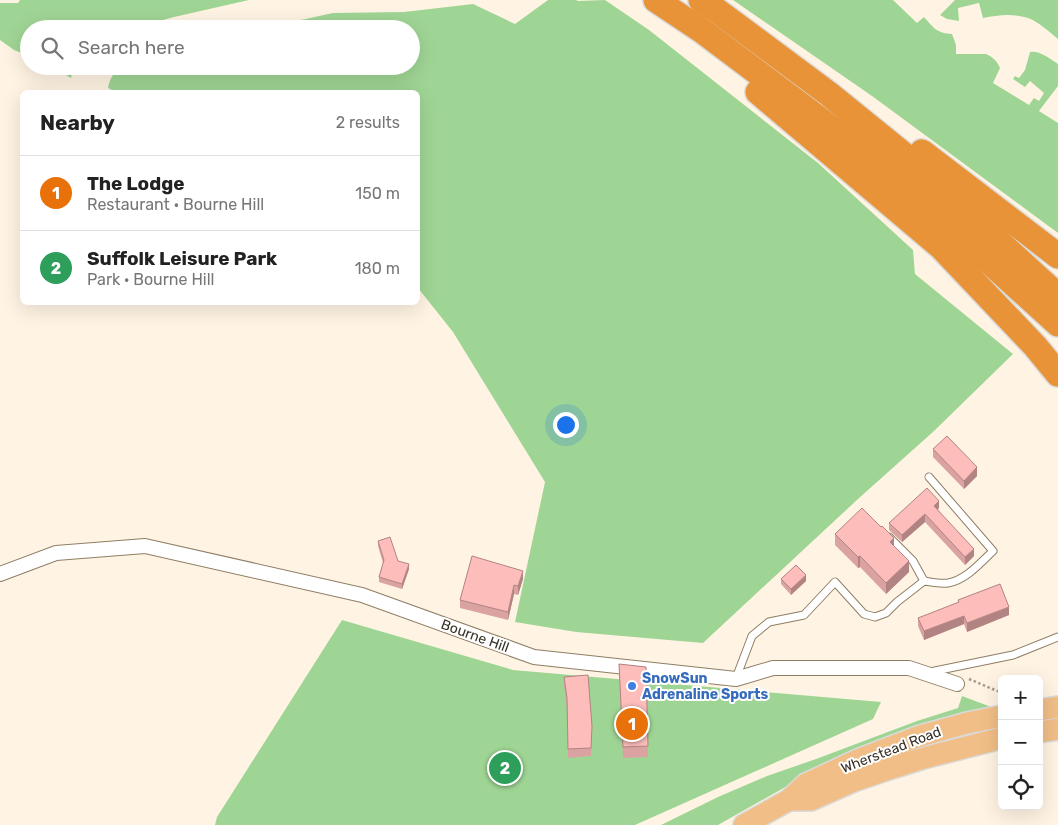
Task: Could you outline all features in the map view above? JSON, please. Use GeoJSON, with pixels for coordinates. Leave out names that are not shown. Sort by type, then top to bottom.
{"type":"FeatureCollection","features":[{"type":"Feature","properties":{"kind":"highway"},"geometry":{"type":"LineString","coordinates":[[656,0],[701,30],[890,172],[1058,324]]}},
{"type":"Feature","properties":{"kind":"highway"},"geometry":{"type":"LineString","coordinates":[[701,0],[829,94],[903,154],[1058,296]]}},
{"type":"Feature","properties":{"kind":"highway"},"geometry":{"type":"LineString","coordinates":[[701,30],[740,77],[941,247],[1035,346],[1058,374]]}},
{"type":"Feature","properties":{"kind":"highway"},"geometry":{"type":"LineString","coordinates":[[829,94],[871,113],[1058,256]]}},
{"type":"Feature","properties":{"kind":"main road"},"geometry":{"type":"LineString","coordinates":[[1043,709],[1058,707]]}},
{"type":"Feature","properties":{"kind":"main road","name":"Wherstead Road"},"geometry":{"type":"LineString","coordinates":[[744,825],[788,800],[806,784],[860,759],[920,736],[998,717]]}},
{"type":"Feature","properties":{"kind":"main road"},"geometry":{"type":"LineString","coordinates":[[1043,731],[1058,729]]}},
{"type":"Feature","properties":{"kind":"main road","name":"Wherstead Road"},"geometry":{"type":"LineString","coordinates":[[788,800],[811,800],[854,781],[889,769],[998,739]]}},
{"type":"Feature","properties":{"kind":"street","name":"Bourne Hill"},"geometry":{"type":"LineString","coordinates":[[0,574],[56,553],[145,546],[362,595],[534,657],[736,679],[772,668],[909,668],[957,684]]}},
{"type":"Feature","properties":{"kind":"lane"},"geometry":{"type":"LineString","coordinates":[[736,679],[752,636],[769,622],[804,615],[836,582],[864,614],[875,617],[886,613],[924,581],[946,583],[958,580],[968,574],[993,551],[929,477]]}},
{"type":"Feature","properties":{"kind":"lane"},"geometry":{"type":"LineString","coordinates":[[886,534],[913,561],[924,581]]}},
{"type":"Feature","properties":{"kind":"lane"},"geometry":{"type":"LineString","coordinates":[[925,673],[1013,655],[1058,638]]}},
{"type":"Feature","properties":{"kind":"path"},"geometry":{"type":"LineString","coordinates":[[984,685],[998,691]]}},
{"type":"Feature","properties":{"kind":"green space"},"geometry":{"type":"Polygon","coordinates":[[[20,0],[249,0],[163,20],[20,20],[20,52],[0,40],[0,3],[18,3],[20,0]]]}},
{"type":"Feature","properties":{"kind":"green space"},"geometry":{"type":"Polygon","coordinates":[[[548,0],[605,0],[649,30],[818,163],[913,250],[915,274],[1013,354],[934,431],[703,643],[576,632],[515,622],[545,482],[453,332],[420,291],[420,90],[112,90],[108,88],[114,75],[420,75],[420,20],[301,20],[333,13],[404,12],[473,4],[515,24],[548,0]]]}},
{"type":"Feature","properties":{"kind":"green space"},"geometry":{"type":"Polygon","coordinates":[[[733,0],[893,0],[917,23],[924,17],[939,31],[952,34],[956,45],[956,54],[986,54],[993,58],[1000,68],[993,83],[1029,105],[1034,98],[1039,101],[1044,93],[1030,81],[1025,87],[1013,79],[1015,76],[1019,78],[1025,70],[1030,52],[1048,57],[1058,64],[1058,86],[1039,111],[1058,123],[1058,233],[872,96],[733,0]]]}},
{"type":"Feature","properties":{"kind":"green space"},"geometry":{"type":"Polygon","coordinates":[[[955,0],[1058,0],[1058,39],[1028,18],[1017,15],[1005,15],[983,18],[979,3],[958,8],[959,21],[947,19],[940,15],[955,0]]]}},
{"type":"Feature","properties":{"kind":"green space"},"geometry":{"type":"Polygon","coordinates":[[[342,620],[513,670],[881,702],[873,719],[635,825],[215,825],[217,817],[342,620]]]}},
{"type":"Feature","properties":{"kind":"green space"},"geometry":{"type":"Polygon","coordinates":[[[962,696],[994,708],[842,761],[789,785],[718,825],[661,825],[767,776],[917,721],[958,708],[962,696]]]}},
{"type":"Feature","properties":{"kind":"building"},"geometry":{"type":"Polygon","coordinates":[[[947,436],[977,467],[964,481],[933,449],[947,436]]]}},
{"type":"Feature","properties":{"kind":"building"},"geometry":{"type":"Polygon","coordinates":[[[927,488],[939,501],[934,506],[974,549],[965,557],[925,514],[902,535],[889,523],[927,488]]]}},
{"type":"Feature","properties":{"kind":"building"},"geometry":{"type":"Polygon","coordinates":[[[862,508],[894,538],[890,542],[909,561],[886,583],[835,534],[862,508]]]}},
{"type":"Feature","properties":{"kind":"building"},"geometry":{"type":"Polygon","coordinates":[[[390,537],[398,561],[409,564],[402,584],[379,577],[384,560],[378,541],[390,537]]]}},
{"type":"Feature","properties":{"kind":"building"},"geometry":{"type":"Polygon","coordinates":[[[472,556],[523,571],[518,586],[514,585],[508,612],[460,600],[472,556]]]}},
{"type":"Feature","properties":{"kind":"building"},"geometry":{"type":"Polygon","coordinates":[[[796,565],[806,575],[791,589],[781,579],[796,565]]]}},
{"type":"Feature","properties":{"kind":"building"},"geometry":{"type":"Polygon","coordinates":[[[1000,584],[1009,607],[967,623],[964,616],[924,631],[918,618],[1000,584]]]}},
{"type":"Feature","properties":{"kind":"building"},"geometry":{"type":"Polygon","coordinates":[[[619,664],[646,667],[648,746],[623,747],[619,664]]]}},
{"type":"Feature","properties":{"kind":"building"},"geometry":{"type":"Polygon","coordinates":[[[588,675],[592,726],[591,748],[568,749],[567,698],[564,677],[588,675]]]}},
{"type":"Feature","properties":{"kind":"place","name":"SnowSun Adrenaline Sports"},"geometry":{"type":"Point","coordinates":[632,686]}},
{"type":"Feature","properties":{"kind":"place","name":"The Lodge"},"geometry":{"type":"Point","coordinates":[632,724]}},
{"type":"Feature","properties":{"kind":"place","name":"Suffolk Leisure Park"},"geometry":{"type":"Point","coordinates":[505,768]}}]}
